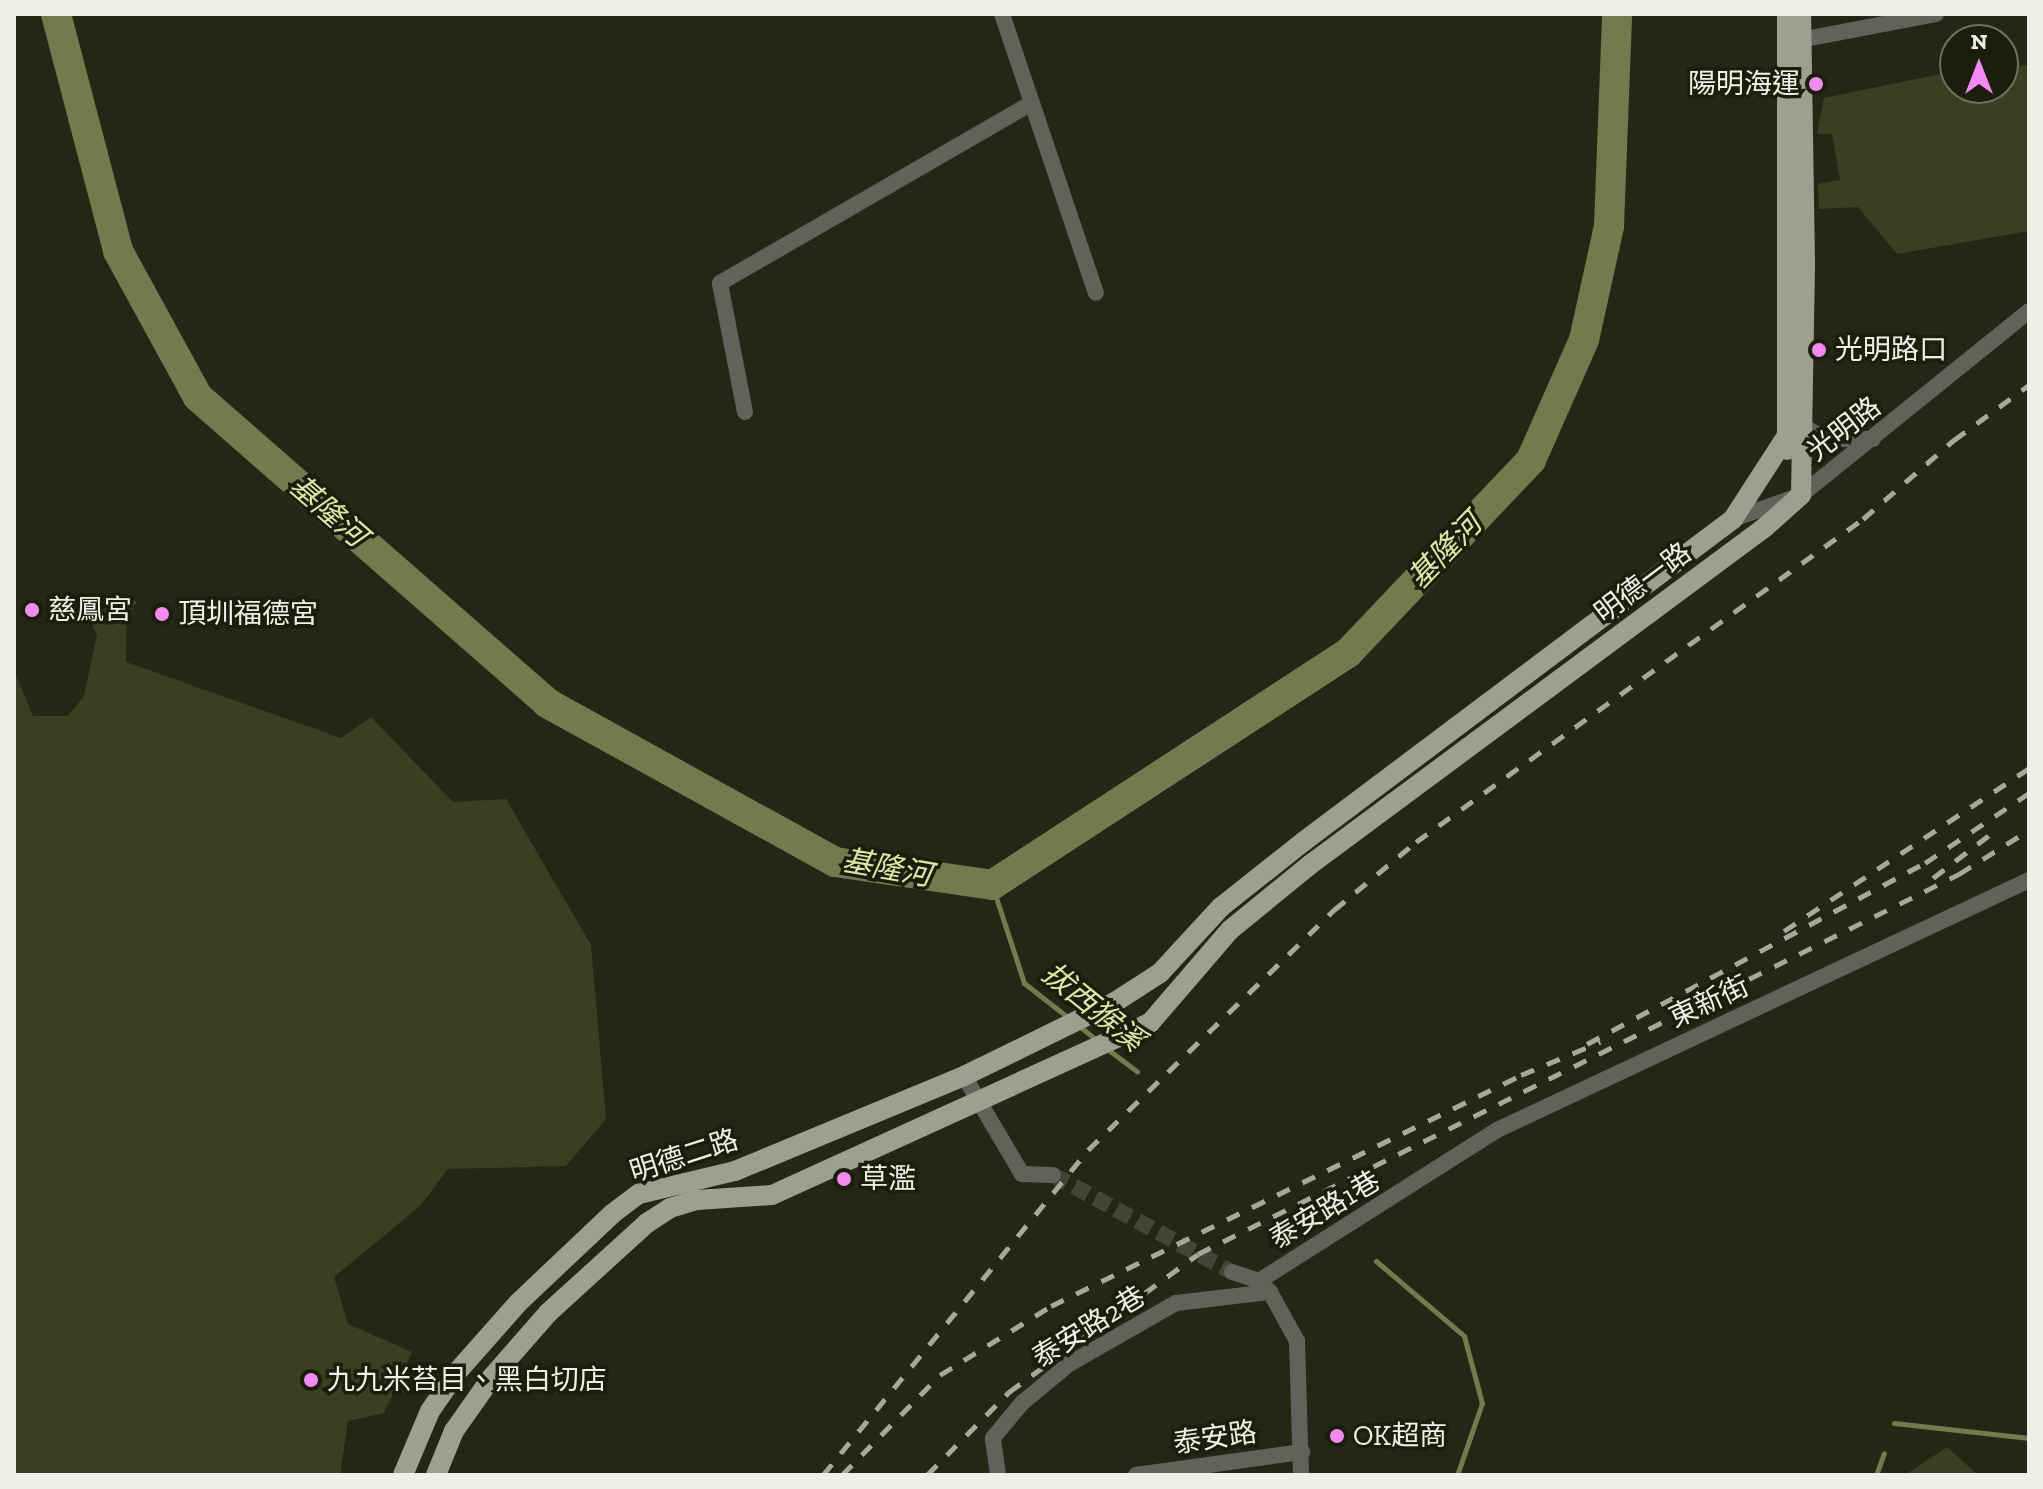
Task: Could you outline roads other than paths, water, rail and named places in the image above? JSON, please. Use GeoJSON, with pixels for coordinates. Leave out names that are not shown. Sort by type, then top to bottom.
{"type":"FeatureCollection","features":[{"type":"Feature","properties":{"kind":"main road"},"geometry":{"type":"LineString","coordinates":[[1787,14],[1792,41],[1805,427],[1801,495]]}},
{"type":"Feature","properties":{"kind":"main road"},"geometry":{"type":"LineString","coordinates":[[1801,14],[1792,41],[1786,437],[1801,495]]}},
{"type":"Feature","properties":{"kind":"main road"},"geometry":{"type":"LineString","coordinates":[[1733,519],[1786,437]]}},
{"type":"Feature","properties":{"kind":"main road","name":"明德一路"},"geometry":{"type":"LineString","coordinates":[[1150,1023],[1230,930],[1299,873],[1764,528],[1801,495]]}},
{"type":"Feature","properties":{"kind":"main road","name":"明德一路"},"geometry":{"type":"LineString","coordinates":[[996,1057],[1115,1002],[1160,973],[1221,907],[1303,842],[1733,519]]}},
{"type":"Feature","properties":{"kind":"main road","name":"明德二路"},"geometry":{"type":"LineString","coordinates":[[436,1475],[454,1431],[492,1377],[548,1313],[647,1223],[670,1208],[697,1200],[772,1195],[975,1098],[1021,1081],[1150,1023]]}},
{"type":"Feature","properties":{"kind":"main road","name":"明德二路"},"geometry":{"type":"LineString","coordinates":[[403,1475],[430,1411],[457,1372],[518,1303],[612,1214],[639,1194],[735,1171],[964,1076],[996,1057]]}},
{"type":"Feature","properties":{"kind":"street"},"geometry":{"type":"LineString","coordinates":[[1002,14],[1096,293]]}},
{"type":"Feature","properties":{"kind":"street"},"geometry":{"type":"LineString","coordinates":[[1792,41],[1936,14]]}},
{"type":"Feature","properties":{"kind":"street"},"geometry":{"type":"LineString","coordinates":[[745,412],[720,283],[1032,103]]}},
{"type":"Feature","properties":{"kind":"street","name":"光明路"},"geometry":{"type":"LineString","coordinates":[[1733,519],[1801,495],[1875,439],[2029,311]]}},
{"type":"Feature","properties":{"kind":"street"},"geometry":{"type":"LineString","coordinates":[[1805,427],[1825,439],[1875,439]]}},
{"type":"Feature","properties":{"kind":"street","name":"東新街"},"geometry":{"type":"LineString","coordinates":[[1418,1184],[1497,1130],[2029,880]]}},
{"type":"Feature","properties":{"kind":"street"},"geometry":{"type":"LineString","coordinates":[[964,1076],[1022,1174],[1053,1175]]}},
{"type":"Feature","properties":{"kind":"street","name":"泰安路1巷"},"geometry":{"type":"LineString","coordinates":[[1264,1287],[1418,1184]]}},
{"type":"Feature","properties":{"kind":"street"},"geometry":{"type":"LineString","coordinates":[[1232,1272],[1264,1287],[1297,1341],[1301,1475]]}},
{"type":"Feature","properties":{"kind":"street","name":"泰安路2巷"},"geometry":{"type":"LineString","coordinates":[[998,1475],[993,1438],[1022,1403],[1069,1364],[1176,1303],[1264,1287]]}},
{"type":"Feature","properties":{"kind":"street","name":"泰安路"},"geometry":{"type":"LineString","coordinates":[[1136,1475],[1302,1452]]}},
{"type":"Feature","properties":{"kind":"waterway","name":"基隆河"},"geometry":{"type":"LineString","coordinates":[[56,14],[118,251],[198,397],[547,703],[835,862],[992,885],[1348,653],[1531,460],[1584,340],[1609,226],[1617,14]]}},
{"type":"Feature","properties":{"kind":"waterway","name":"拔西猴溪"},"geometry":{"type":"LineString","coordinates":[[992,885],[1024,983],[1070,1019]]}},
{"type":"Feature","properties":{"kind":"waterway","name":"拔西猴溪"},"geometry":{"type":"LineString","coordinates":[[1078,1025],[1098,1041]]}},
{"type":"Feature","properties":{"kind":"waterway","name":"拔西猴溪"},"geometry":{"type":"LineString","coordinates":[[1106,1048],[1137,1071]]}},
{"type":"Feature","properties":{"kind":"waterway","name":"拔西猴溪"},"geometry":{"type":"LineString","coordinates":[[1376,1261],[1464,1336],[1482,1403],[1457,1475]]}},
{"type":"Feature","properties":{"kind":"waterway"},"geometry":{"type":"LineString","coordinates":[[1894,1423],[2029,1438]]}},
{"type":"Feature","properties":{"kind":"waterway"},"geometry":{"type":"LineString","coordinates":[[1876,1475],[1884,1453]]}},
{"type":"Feature","properties":{"kind":"tunnel"},"geometry":{"type":"LineString","coordinates":[[1053,1175],[1232,1272]]}},
{"type":"Feature","properties":{"kind":"railway"},"geometry":{"type":"LineString","coordinates":[[823,1475],[1088,1150],[1334,910],[1416,842],[1863,519],[1954,440],[2029,385]]}},
{"type":"Feature","properties":{"kind":"railway"},"geometry":{"type":"LineString","coordinates":[[1784,931],[2029,768]]}},
{"type":"Feature","properties":{"kind":"railway"},"geometry":{"type":"LineString","coordinates":[[1587,1044],[1925,863],[2029,793]]}},
{"type":"Feature","properties":{"kind":"railway"},"geometry":{"type":"LineString","coordinates":[[1933,878],[2000,827]]}},
{"type":"Feature","properties":{"kind":"railway"},"geometry":{"type":"LineString","coordinates":[[927,1475],[1009,1392],[1198,1254],[1959,874],[2029,830]]}},
{"type":"Feature","properties":{"kind":"railway"},"geometry":{"type":"LineString","coordinates":[[842,1475],[940,1375],[1051,1306],[1521,1075],[1600,1042]]}},
{"type":"Feature","properties":{"kind":"place","name":"陽明海運"},"geometry":{"type":"Point","coordinates":[1816,84]}},
{"type":"Feature","properties":{"kind":"place","name":"光明路口"},"geometry":{"type":"Point","coordinates":[1819,350]}},
{"type":"Feature","properties":{"kind":"place","name":"慈鳳宮"},"geometry":{"type":"Point","coordinates":[32,610]}},
{"type":"Feature","properties":{"kind":"place","name":"頂圳福德宮"},"geometry":{"type":"Point","coordinates":[162,614]}},
{"type":"Feature","properties":{"kind":"place","name":"草濫"},"geometry":{"type":"Point","coordinates":[844,1179]}},
{"type":"Feature","properties":{"kind":"place","name":"九九米苔目、黑白切店"},"geometry":{"type":"Point","coordinates":[311,1380]}},
{"type":"Feature","properties":{"kind":"place","name":"OK超商"},"geometry":{"type":"Point","coordinates":[1337,1436]}}]}
